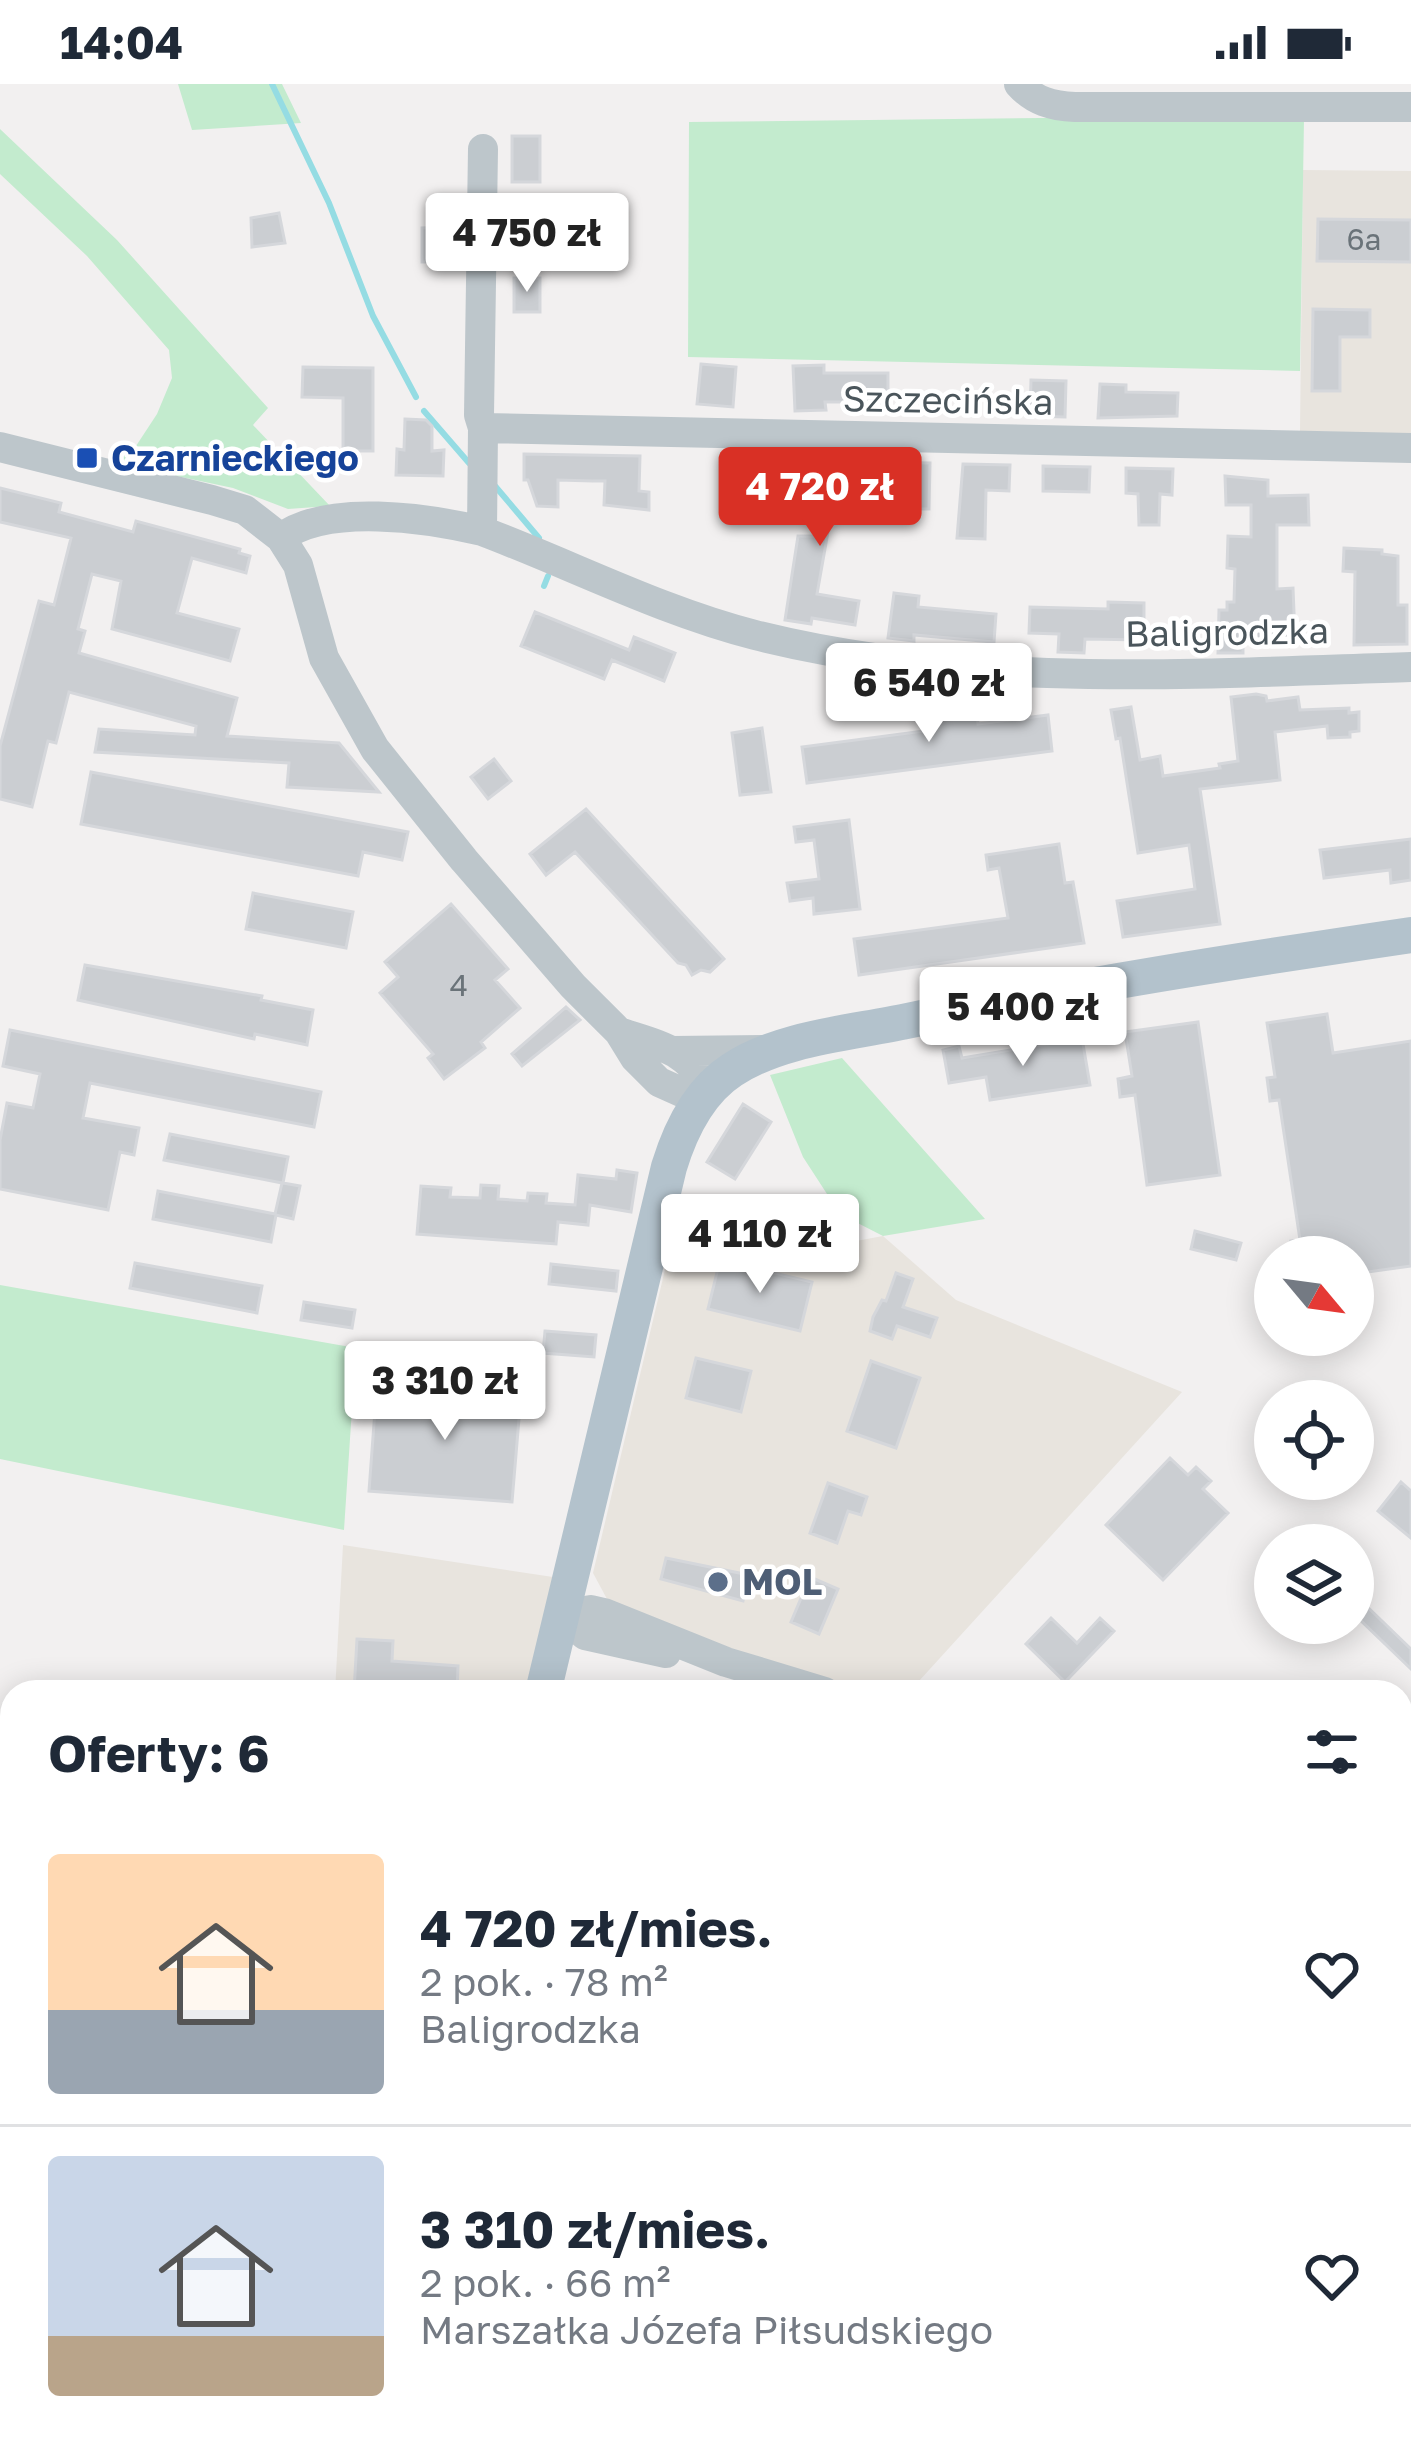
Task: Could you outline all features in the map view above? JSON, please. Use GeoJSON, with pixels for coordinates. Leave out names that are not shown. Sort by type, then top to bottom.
{"type":"FeatureCollection","features":[{"type":"Feature","properties":{"kind":"main road"},"geometry":{"type":"LineString","coordinates":[[546,1680],[678,1138],[705,1095],[733,1069],[775,1050],[1111,981],[1411,935]]}},
{"type":"Feature","properties":{"kind":"street"},"geometry":{"type":"LineString","coordinates":[[1019,84],[1030,96],[1057,106],[1411,107]]}},
{"type":"Feature","properties":{"kind":"street"},"geometry":{"type":"LineString","coordinates":[[482,531],[483,149]]}},
{"type":"Feature","properties":{"kind":"street","name":"Szczecińska"},"geometry":{"type":"LineString","coordinates":[[483,428],[1411,448]]}},
{"type":"Feature","properties":{"kind":"street"},"geometry":{"type":"LineString","coordinates":[[0,448],[245,510],[281,538],[298,565],[324,658],[375,749],[573,986],[619,1032],[635,1058],[658,1082],[688,1095],[705,1095],[703,1078],[691,1063],[673,1051],[619,1032]]}},
{"type":"Feature","properties":{"kind":"street","name":"Baligrodzka"},"geometry":{"type":"LineString","coordinates":[[281,538],[308,521],[329,518],[414,520],[482,531],[749,634],[861,657],[1018,673],[1192,674],[1411,667]]}},
{"type":"Feature","properties":{"kind":"street"},"geometry":{"type":"LineString","coordinates":[[673,1051],[775,1050]]}},
{"type":"Feature","properties":{"kind":"street"},"geometry":{"type":"LineString","coordinates":[[658,1082],[678,1138]]}},
{"type":"Feature","properties":{"kind":"street"},"geometry":{"type":"LineString","coordinates":[[563,1607],[585,1636],[726,1662],[785,1680]]}},
{"type":"Feature","properties":{"kind":"shaded area"},"geometry":{"type":"Polygon","coordinates":[[[1303,170],[1411,171],[1411,434],[1300,431],[1303,170]]]}},
{"type":"Feature","properties":{"kind":"shaded area"},"geometry":{"type":"Polygon","coordinates":[[[682,1198],[802,1251],[883,1236],[956,1300],[1182,1392],[920,1680],[826,1680],[640,1619],[607,1599],[593,1573],[682,1198]]]}},
{"type":"Feature","properties":{"kind":"shaded area"},"geometry":{"type":"Polygon","coordinates":[[[343,1545],[553,1577],[530,1680],[336,1680],[343,1545]]]}},
{"type":"Feature","properties":{"kind":"green space"},"geometry":{"type":"Polygon","coordinates":[[[178,84],[282,84],[301,123],[192,130],[178,84]]]}},
{"type":"Feature","properties":{"kind":"green space"},"geometry":{"type":"Polygon","coordinates":[[[1304,119],[1300,371],[688,357],[689,122],[1304,119]]]}},
{"type":"Feature","properties":{"kind":"green space"},"geometry":{"type":"Polygon","coordinates":[[[0,129],[117,240],[268,408],[253,425],[330,506],[288,509],[233,488],[106,461],[136,446],[157,414],[172,378],[169,350],[87,256],[0,174],[0,129]]]}},
{"type":"Feature","properties":{"kind":"green space"},"geometry":{"type":"Polygon","coordinates":[[[842,1058],[985,1219],[883,1236],[840,1214],[803,1157],[770,1075],[842,1058]]]}},
{"type":"Feature","properties":{"kind":"green space"},"geometry":{"type":"Polygon","coordinates":[[[0,1285],[356,1348],[344,1530],[0,1459],[0,1285]]]}},
{"type":"Feature","properties":{"kind":"building"},"geometry":{"type":"Polygon","coordinates":[[[512,136],[540,136],[540,182],[512,182],[512,136]]]}},
{"type":"Feature","properties":{"kind":"building"},"geometry":{"type":"Polygon","coordinates":[[[279,213],[285,243],[252,247],[251,218],[279,213]]]}},
{"type":"Feature","properties":{"kind":"building"},"geometry":{"type":"Polygon","coordinates":[[[1318,219],[1411,220],[1411,262],[1317,261],[1318,219]]]}},
{"type":"Feature","properties":{"kind":"building"},"geometry":{"type":"Polygon","coordinates":[[[449,227],[449,262],[422,262],[422,228],[449,227]]]}},
{"type":"Feature","properties":{"kind":"building"},"geometry":{"type":"Polygon","coordinates":[[[514,278],[540,278],[540,312],[514,312],[514,278]]]}},
{"type":"Feature","properties":{"kind":"building"},"geometry":{"type":"Polygon","coordinates":[[[1313,309],[1370,310],[1370,337],[1340,337],[1340,391],[1312,391],[1313,309]]]}},
{"type":"Feature","properties":{"kind":"building"},"geometry":{"type":"Polygon","coordinates":[[[701,364],[736,367],[733,407],[697,404],[701,364]]]}},
{"type":"Feature","properties":{"kind":"building"},"geometry":{"type":"Polygon","coordinates":[[[824,365],[824,373],[888,373],[888,402],[825,402],[826,410],[795,411],[793,366],[824,365]]]}},
{"type":"Feature","properties":{"kind":"building"},"geometry":{"type":"Polygon","coordinates":[[[303,367],[373,368],[373,451],[343,451],[343,398],[302,397],[303,367]]]}},
{"type":"Feature","properties":{"kind":"building"},"geometry":{"type":"Polygon","coordinates":[[[1031,380],[1066,381],[1065,417],[1030,416],[1031,380]]]}},
{"type":"Feature","properties":{"kind":"building"},"geometry":{"type":"Polygon","coordinates":[[[1100,384],[1126,385],[1126,392],[1178,393],[1177,416],[1098,418],[1100,384]]]}},
{"type":"Feature","properties":{"kind":"building"},"geometry":{"type":"Polygon","coordinates":[[[405,419],[426,420],[432,426],[432,451],[444,450],[443,476],[396,475],[397,449],[404,450],[405,419]]]}},
{"type":"Feature","properties":{"kind":"building"},"geometry":{"type":"Polygon","coordinates":[[[524,454],[640,456],[639,491],[649,492],[649,510],[604,505],[605,481],[558,480],[558,507],[537,506],[524,480],[524,454]]]}},
{"type":"Feature","properties":{"kind":"building"},"geometry":{"type":"Polygon","coordinates":[[[729,458],[776,459],[775,486],[765,485],[765,515],[746,514],[746,506],[737,505],[737,485],[728,484],[729,458]]]}},
{"type":"Feature","properties":{"kind":"building"},"geometry":{"type":"Polygon","coordinates":[[[805,460],[852,461],[852,487],[842,487],[841,515],[831,515],[817,594],[859,601],[855,625],[812,618],[811,624],[785,620],[798,536],[816,536],[817,486],[804,486],[805,460]]]}},
{"type":"Feature","properties":{"kind":"building"},"geometry":{"type":"Polygon","coordinates":[[[884,462],[930,463],[929,509],[895,509],[895,488],[883,488],[884,462]]]}},
{"type":"Feature","properties":{"kind":"building"},"geometry":{"type":"Polygon","coordinates":[[[963,464],[1010,465],[1009,491],[986,490],[985,539],[957,538],[963,464]]]}},
{"type":"Feature","properties":{"kind":"building"},"geometry":{"type":"Polygon","coordinates":[[[1043,466],[1090,467],[1089,492],[1043,491],[1043,466]]]}},
{"type":"Feature","properties":{"kind":"building"},"geometry":{"type":"Polygon","coordinates":[[[1126,468],[1173,469],[1172,495],[1160,494],[1159,525],[1139,525],[1138,494],[1126,493],[1126,468]]]}},
{"type":"Feature","properties":{"kind":"building"},"geometry":{"type":"Polygon","coordinates":[[[1225,476],[1268,480],[1268,496],[1308,495],[1309,525],[1277,525],[1277,589],[1293,588],[1295,637],[1243,639],[1243,653],[1218,653],[1219,610],[1227,610],[1227,602],[1234,602],[1235,569],[1227,568],[1228,536],[1251,537],[1251,505],[1226,505],[1225,476]]]}},
{"type":"Feature","properties":{"kind":"building"},"geometry":{"type":"Polygon","coordinates":[[[0,488],[61,503],[59,512],[133,532],[136,521],[240,549],[239,553],[250,556],[246,573],[192,558],[177,613],[239,629],[230,661],[112,629],[121,581],[92,574],[78,629],[85,631],[79,653],[237,698],[227,736],[339,743],[379,792],[287,787],[289,763],[95,752],[99,729],[195,735],[196,726],[69,692],[56,743],[48,741],[32,807],[0,799],[0,746],[39,601],[54,605],[71,538],[0,522],[0,488]]]}},
{"type":"Feature","properties":{"kind":"building"},"geometry":{"type":"Polygon","coordinates":[[[1344,548],[1398,556],[1398,605],[1407,605],[1407,644],[1354,645],[1355,572],[1343,571],[1344,548]]]}},
{"type":"Feature","properties":{"kind":"building"},"geometry":{"type":"Polygon","coordinates":[[[894,593],[919,596],[918,607],[996,614],[994,642],[914,635],[914,641],[888,638],[894,593]]]}},
{"type":"Feature","properties":{"kind":"building"},"geometry":{"type":"Polygon","coordinates":[[[1108,602],[1144,603],[1144,640],[1085,639],[1084,653],[1058,652],[1059,634],[1029,633],[1030,607],[1108,609],[1108,602]]]}},
{"type":"Feature","properties":{"kind":"building"},"geometry":{"type":"Polygon","coordinates":[[[535,612],[629,650],[634,637],[675,653],[664,681],[612,660],[604,679],[521,646],[535,612]]]}},
{"type":"Feature","properties":{"kind":"building"},"geometry":{"type":"Polygon","coordinates":[[[1266,696],[1267,701],[1298,697],[1300,710],[1349,708],[1349,713],[1359,712],[1359,731],[1350,732],[1350,737],[1328,738],[1327,726],[1275,732],[1280,780],[1200,789],[1220,924],[1123,937],[1117,901],[1195,889],[1189,845],[1138,853],[1120,738],[1116,739],[1111,710],[1131,707],[1140,760],[1160,756],[1163,776],[1238,761],[1231,697],[1266,696]]]}},
{"type":"Feature","properties":{"kind":"building"},"geometry":{"type":"Polygon","coordinates":[[[923,704],[970,708],[978,724],[1048,715],[1052,751],[807,783],[802,747],[924,731],[923,704]]]}},
{"type":"Feature","properties":{"kind":"building"},"geometry":{"type":"Polygon","coordinates":[[[762,728],[771,792],[740,795],[732,733],[762,728]]]}},
{"type":"Feature","properties":{"kind":"building"},"geometry":{"type":"Polygon","coordinates":[[[494,759],[511,781],[488,799],[471,777],[494,759]]]}},
{"type":"Feature","properties":{"kind":"building"},"geometry":{"type":"Polygon","coordinates":[[[91,772],[408,832],[402,860],[363,852],[358,876],[81,824],[91,772]]]}},
{"type":"Feature","properties":{"kind":"building"},"geometry":{"type":"Polygon","coordinates":[[[586,809],[724,959],[710,972],[692,975],[686,965],[678,963],[575,852],[546,875],[530,854],[586,809]]]}},
{"type":"Feature","properties":{"kind":"building"},"geometry":{"type":"Polygon","coordinates":[[[849,820],[860,909],[814,914],[813,898],[790,901],[787,883],[819,879],[814,840],[796,842],[794,827],[849,820]]]}},
{"type":"Feature","properties":{"kind":"building"},"geometry":{"type":"Polygon","coordinates":[[[1411,839],[1411,880],[1391,883],[1390,870],[1324,878],[1320,850],[1411,839]]]}},
{"type":"Feature","properties":{"kind":"building"},"geometry":{"type":"Polygon","coordinates":[[[1059,844],[1065,883],[1073,882],[1084,943],[859,975],[854,939],[1008,918],[999,868],[988,870],[986,855],[1059,844]]]}},
{"type":"Feature","properties":{"kind":"building"},"geometry":{"type":"Polygon","coordinates":[[[253,893],[353,912],[346,948],[246,929],[253,893]]]}},
{"type":"Feature","properties":{"kind":"building"},"geometry":{"type":"Polygon","coordinates":[[[451,904],[508,969],[495,980],[520,1008],[481,1042],[485,1048],[444,1079],[428,1058],[433,1054],[380,993],[398,977],[385,962],[451,904]]]}},
{"type":"Feature","properties":{"kind":"building"},"geometry":{"type":"Polygon","coordinates":[[[85,965],[262,996],[261,1000],[313,1010],[307,1045],[255,1034],[254,1039],[78,1000],[85,965]]]}},
{"type":"Feature","properties":{"kind":"building"},"geometry":{"type":"Polygon","coordinates":[[[566,1007],[580,1020],[522,1066],[512,1054],[566,1007]]]}},
{"type":"Feature","properties":{"kind":"building"},"geometry":{"type":"Polygon","coordinates":[[[1327,1014],[1333,1053],[1411,1041],[1411,1266],[1374,1271],[1374,1236],[1299,1236],[1279,1100],[1270,1101],[1267,1078],[1275,1077],[1267,1023],[1327,1014]]]}},
{"type":"Feature","properties":{"kind":"building"},"geometry":{"type":"Polygon","coordinates":[[[1198,1022],[1220,1175],[1147,1185],[1135,1095],[1120,1097],[1118,1079],[1132,1076],[1125,1032],[1198,1022]]]}},
{"type":"Feature","properties":{"kind":"building"},"geometry":{"type":"Polygon","coordinates":[[[10,1030],[321,1092],[314,1127],[90,1083],[83,1118],[139,1128],[134,1155],[120,1152],[108,1210],[0,1189],[0,1140],[7,1103],[33,1108],[40,1074],[3,1066],[10,1030]]]}},
{"type":"Feature","properties":{"kind":"building"},"geometry":{"type":"Polygon","coordinates":[[[1082,1038],[1090,1085],[990,1100],[986,1077],[949,1083],[943,1050],[959,1046],[962,1058],[1082,1038]]]}},
{"type":"Feature","properties":{"kind":"building"},"geometry":{"type":"Polygon","coordinates":[[[743,1104],[771,1122],[735,1179],[707,1162],[743,1104]]]}},
{"type":"Feature","properties":{"kind":"building"},"geometry":{"type":"Polygon","coordinates":[[[170,1134],[288,1157],[283,1183],[300,1186],[293,1219],[276,1215],[271,1242],[153,1219],[158,1191],[275,1214],[282,1183],[164,1160],[170,1134]]]}},
{"type":"Feature","properties":{"kind":"building"},"geometry":{"type":"Polygon","coordinates":[[[617,1170],[637,1173],[631,1212],[590,1205],[588,1225],[558,1222],[556,1244],[417,1234],[421,1186],[451,1188],[450,1197],[480,1198],[481,1185],[499,1186],[498,1199],[527,1201],[528,1193],[547,1194],[546,1203],[575,1205],[578,1175],[616,1179],[617,1170]]]}},
{"type":"Feature","properties":{"kind":"building"},"geometry":{"type":"Polygon","coordinates":[[[1195,1231],[1241,1243],[1236,1260],[1191,1249],[1195,1231]]]}},
{"type":"Feature","properties":{"kind":"building"},"geometry":{"type":"Polygon","coordinates":[[[720,1260],[812,1282],[800,1331],[708,1309],[720,1260]]]}},
{"type":"Feature","properties":{"kind":"building"},"geometry":{"type":"Polygon","coordinates":[[[135,1263],[262,1286],[257,1313],[130,1288],[135,1263]]]}},
{"type":"Feature","properties":{"kind":"building"},"geometry":{"type":"Polygon","coordinates":[[[551,1264],[618,1271],[616,1291],[549,1284],[551,1264]]]}},
{"type":"Feature","properties":{"kind":"building"},"geometry":{"type":"Polygon","coordinates":[[[896,1273],[913,1279],[903,1307],[937,1318],[930,1337],[897,1326],[892,1339],[870,1331],[896,1273]]]}},
{"type":"Feature","properties":{"kind":"building"},"geometry":{"type":"Polygon","coordinates":[[[304,1302],[355,1310],[352,1328],[301,1320],[304,1302]]]}},
{"type":"Feature","properties":{"kind":"building"},"geometry":{"type":"Polygon","coordinates":[[[545,1331],[596,1335],[594,1357],[543,1353],[545,1331]]]}},
{"type":"Feature","properties":{"kind":"building"},"geometry":{"type":"Polygon","coordinates":[[[696,1358],[751,1371],[741,1412],[686,1398],[696,1358]]]}},
{"type":"Feature","properties":{"kind":"building"},"geometry":{"type":"Polygon","coordinates":[[[871,1361],[920,1378],[896,1448],[847,1431],[871,1361]]]}},
{"type":"Feature","properties":{"kind":"building"},"geometry":{"type":"Polygon","coordinates":[[[377,1383],[521,1395],[512,1502],[369,1491],[377,1383]]]}},
{"type":"Feature","properties":{"kind":"building"},"geometry":{"type":"Polygon","coordinates":[[[1170,1458],[1188,1475],[1196,1467],[1211,1481],[1203,1489],[1228,1513],[1163,1580],[1106,1525],[1170,1458]]]}},
{"type":"Feature","properties":{"kind":"building"},"geometry":{"type":"Polygon","coordinates":[[[1401,1482],[1411,1491],[1411,1538],[1378,1511],[1401,1482]]]}},
{"type":"Feature","properties":{"kind":"building"},"geometry":{"type":"Polygon","coordinates":[[[828,1483],[867,1497],[861,1515],[848,1511],[837,1543],[810,1533],[828,1483]]]}},
{"type":"Feature","properties":{"kind":"building"},"geometry":{"type":"Polygon","coordinates":[[[666,1558],[749,1575],[743,1601],[661,1579],[666,1558]]]}},
{"type":"Feature","properties":{"kind":"building"},"geometry":{"type":"Polygon","coordinates":[[[810,1577],[838,1589],[819,1634],[791,1622],[810,1577]]]}},
{"type":"Feature","properties":{"kind":"building"},"geometry":{"type":"Polygon","coordinates":[[[1374,1613],[1411,1649],[1411,1669],[1374,1633],[1374,1613]]]}},
{"type":"Feature","properties":{"kind":"building"},"geometry":{"type":"Polygon","coordinates":[[[1051,1618],[1077,1643],[1100,1618],[1114,1631],[1067,1680],[1026,1644],[1051,1618]]]}},
{"type":"Feature","properties":{"kind":"building"},"geometry":{"type":"Polygon","coordinates":[[[357,1639],[393,1641],[392,1661],[458,1666],[457,1680],[355,1680],[357,1639]]]}},
{"type":"Feature","properties":{"kind":"waterway"},"geometry":{"type":"LineString","coordinates":[[272,84],[329,203],[373,316],[416,397]]}},
{"type":"Feature","properties":{"kind":"waterway"},"geometry":{"type":"LineString","coordinates":[[424,411],[469,463]]}},
{"type":"Feature","properties":{"kind":"waterway"},"geometry":{"type":"LineString","coordinates":[[495,486],[539,538]]}},
{"type":"Feature","properties":{"kind":"waterway"},"geometry":{"type":"LineString","coordinates":[[544,586],[548,576]]}},
{"type":"Feature","properties":{"kind":"place","name":"Czarnieckiego"},"geometry":{"type":"Point","coordinates":[87,458]}},
{"type":"Feature","properties":{"kind":"place","name":"MOL"},"geometry":{"type":"Point","coordinates":[718,1582]}}]}
